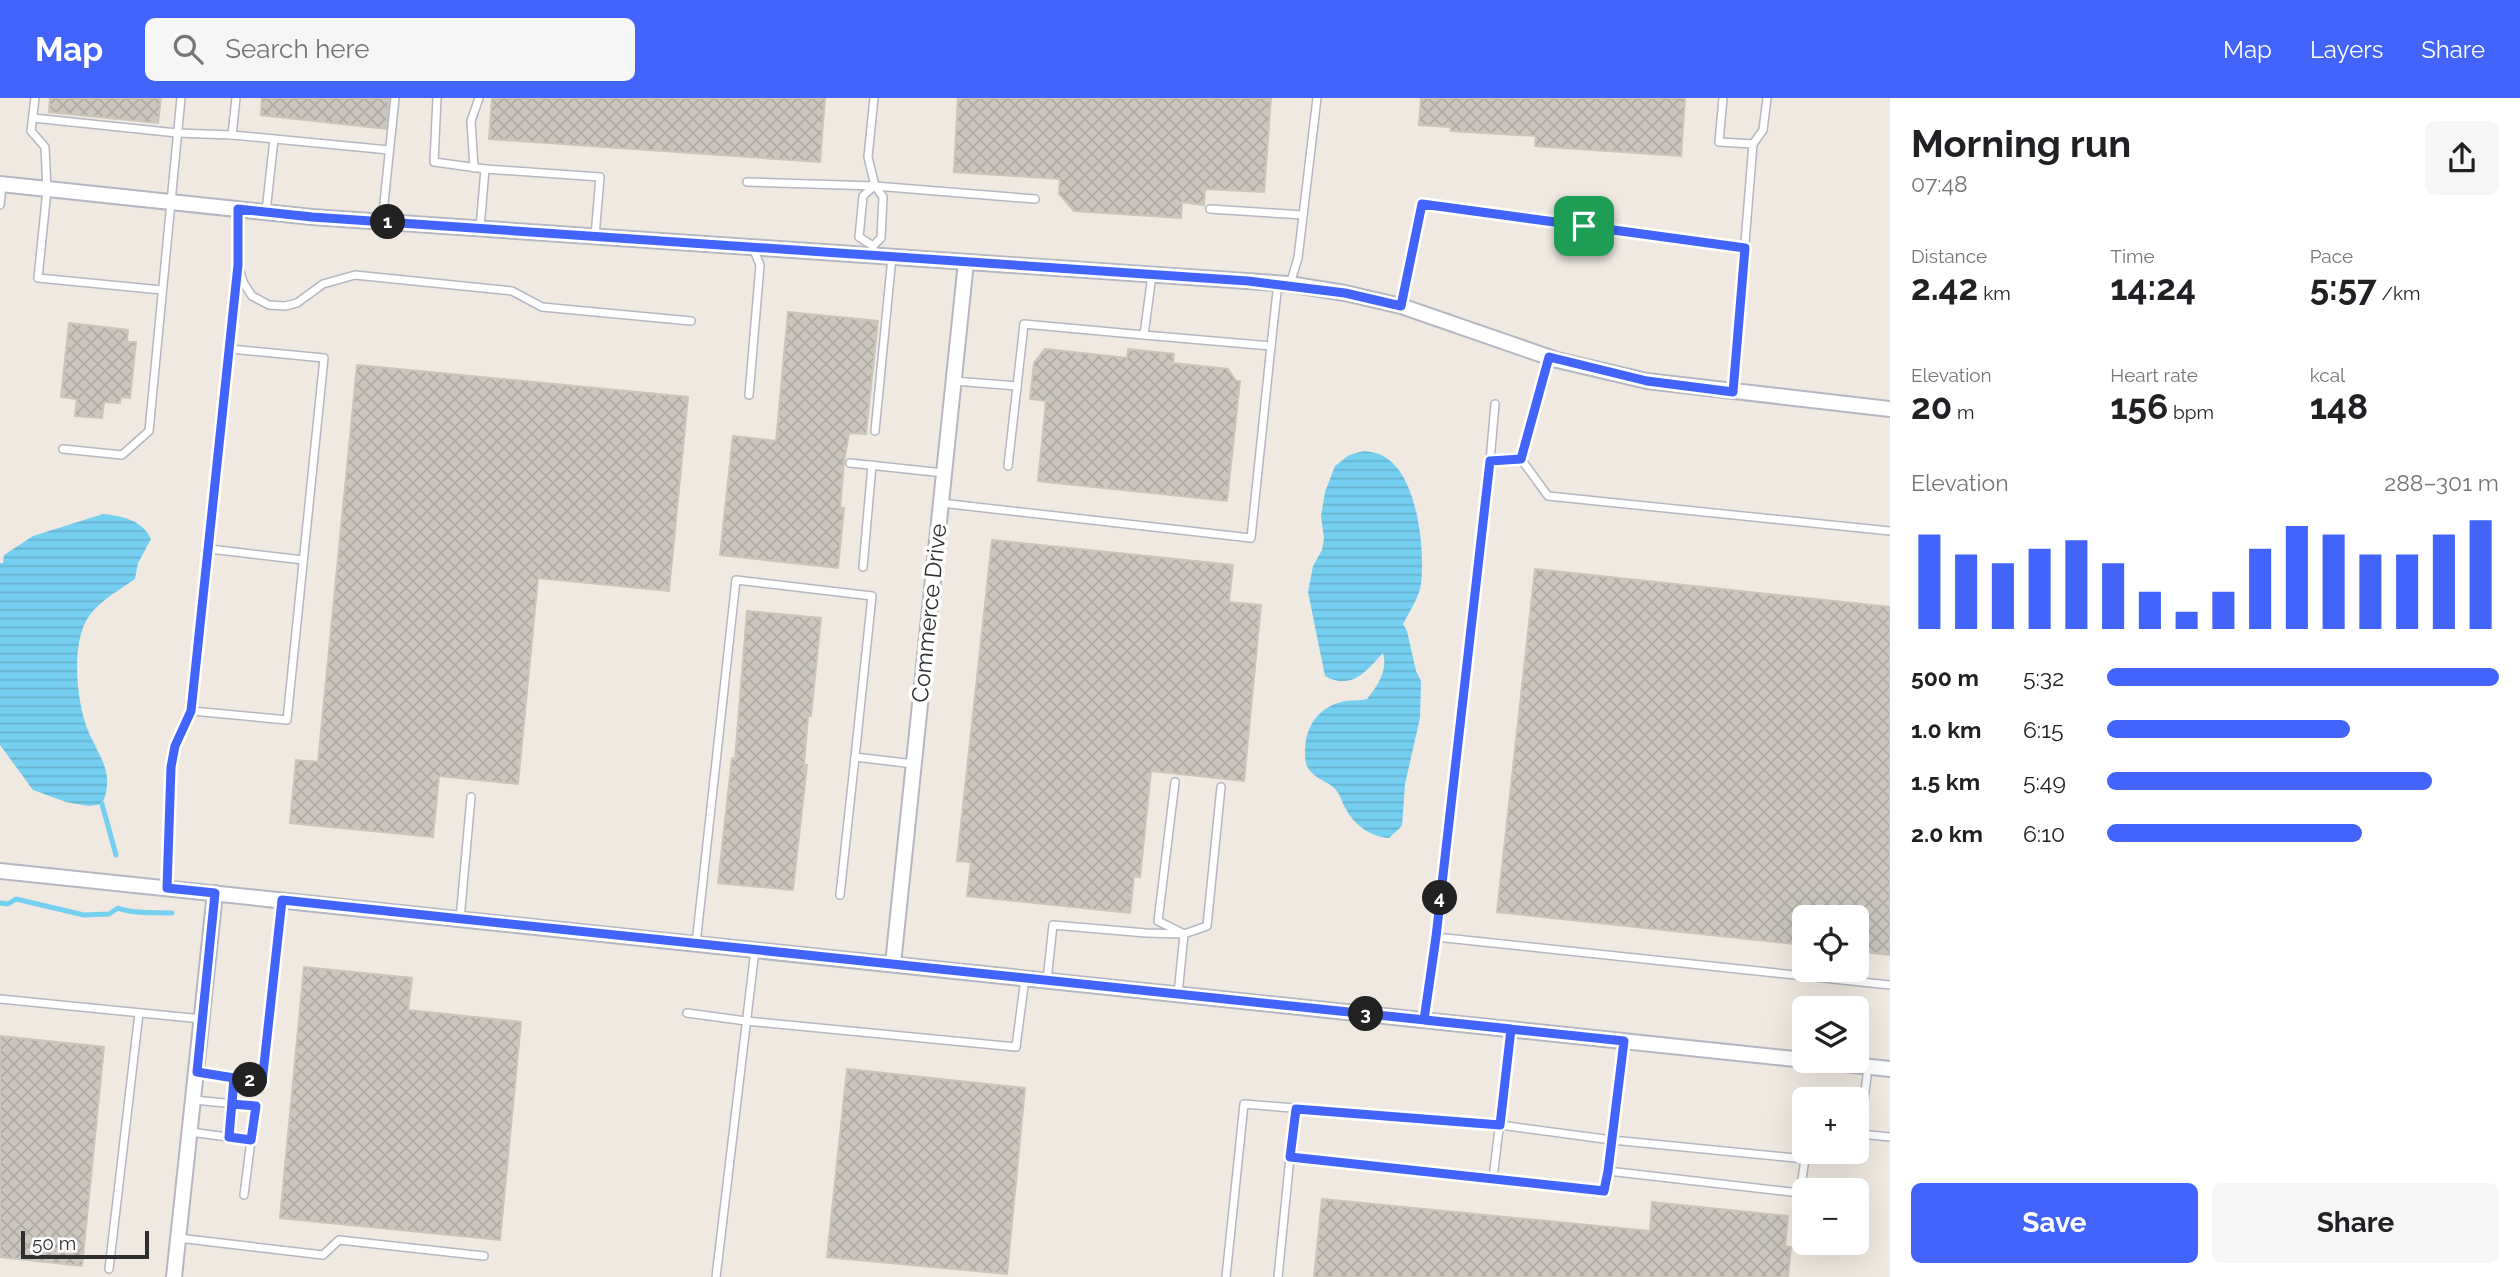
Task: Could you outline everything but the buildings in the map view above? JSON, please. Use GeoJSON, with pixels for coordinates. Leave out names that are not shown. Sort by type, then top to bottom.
{"type":"FeatureCollection","features":[{"type":"Feature","properties":{"kind":"street"},"geometry":{"type":"LineString","coordinates":[[1,185],[382,222],[753,247],[873,251],[892,257],[1284,284],[1345,293],[1401,306],[1549,357],[1647,381],[1890,409]]}},
{"type":"Feature","properties":{"kind":"street","name":"Commerce Drive"},"geometry":{"type":"LineString","coordinates":[[892,964],[966,262]]}},
{"type":"Feature","properties":{"kind":"street"},"geometry":{"type":"LineString","coordinates":[[0,871],[1792,1059]]}},
{"type":"Feature","properties":{"kind":"street"},"geometry":{"type":"LineString","coordinates":[[174,1277],[215,893]]}},
{"type":"Feature","properties":{"kind":"street"},"geometry":{"type":"LineString","coordinates":[[1869,1067],[1890,1069]]}},
{"type":"Feature","properties":{"kind":"lane"},"geometry":{"type":"LineString","coordinates":[[35,98],[31,131],[45,147],[47,190],[38,278],[162,290]]}},
{"type":"Feature","properties":{"kind":"lane"},"geometry":{"type":"LineString","coordinates":[[63,449],[121,455],[149,431],[180,98]]}},
{"type":"Feature","properties":{"kind":"lane"},"geometry":{"type":"LineString","coordinates":[[232,135],[236,98]]}},
{"type":"Feature","properties":{"kind":"lane"},"geometry":{"type":"LineString","coordinates":[[382,222],[394,98]]}},
{"type":"Feature","properties":{"kind":"lane"},"geometry":{"type":"LineString","coordinates":[[437,98],[434,162],[485,169],[600,177],[595,236]]}},
{"type":"Feature","properties":{"kind":"lane"},"geometry":{"type":"LineString","coordinates":[[474,168],[471,121],[479,98]]}},
{"type":"Feature","properties":{"kind":"lane"},"geometry":{"type":"LineString","coordinates":[[874,98],[868,157],[875,186],[883,197],[881,238],[873,251],[859,237],[863,196],[875,186]]}},
{"type":"Feature","properties":{"kind":"lane"},"geometry":{"type":"LineString","coordinates":[[941,503],[1251,538],[1271,346],[1284,284],[1298,258],[1317,98]]}},
{"type":"Feature","properties":{"kind":"lane"},"geometry":{"type":"LineString","coordinates":[[1723,98],[1719,142],[1753,144]]}},
{"type":"Feature","properties":{"kind":"lane"},"geometry":{"type":"LineString","coordinates":[[1733,392],[1753,144],[1763,130],[1767,98]]}},
{"type":"Feature","properties":{"kind":"lane"},"geometry":{"type":"LineString","coordinates":[[33,118],[389,150]]}},
{"type":"Feature","properties":{"kind":"lane"},"geometry":{"type":"LineString","coordinates":[[266,212],[274,139]]}},
{"type":"Feature","properties":{"kind":"lane"},"geometry":{"type":"LineString","coordinates":[[481,228],[485,169]]}},
{"type":"Feature","properties":{"kind":"lane"},"geometry":{"type":"LineString","coordinates":[[747,182],[875,186],[1035,199]]}},
{"type":"Feature","properties":{"kind":"lane"},"geometry":{"type":"LineString","coordinates":[[0,205],[1,185]]}},
{"type":"Feature","properties":{"kind":"lane"},"geometry":{"type":"LineString","coordinates":[[1401,306],[1422,204],[1745,248]]}},
{"type":"Feature","properties":{"kind":"lane"},"geometry":{"type":"LineString","coordinates":[[167,888],[171,767],[175,746],[191,711],[238,265],[238,209]]}},
{"type":"Feature","properties":{"kind":"lane"},"geometry":{"type":"LineString","coordinates":[[1210,209],[1303,215]]}},
{"type":"Feature","properties":{"kind":"lane"},"geometry":{"type":"LineString","coordinates":[[749,395],[760,265],[753,247]]}},
{"type":"Feature","properties":{"kind":"lane"},"geometry":{"type":"LineString","coordinates":[[875,431],[892,257]]}},
{"type":"Feature","properties":{"kind":"lane"},"geometry":{"type":"LineString","coordinates":[[238,265],[243,282],[252,296],[269,305],[285,306],[297,303],[323,284],[355,275],[512,291],[542,307],[691,321]]}},
{"type":"Feature","properties":{"kind":"lane"},"geometry":{"type":"LineString","coordinates":[[1144,335],[1152,274]]}},
{"type":"Feature","properties":{"kind":"lane"},"geometry":{"type":"LineString","coordinates":[[1008,466],[1024,324],[1271,346]]}},
{"type":"Feature","properties":{"kind":"lane"},"geometry":{"type":"LineString","coordinates":[[191,711],[287,720],[324,358],[230,349]]}},
{"type":"Feature","properties":{"kind":"lane"},"geometry":{"type":"LineString","coordinates":[[1521,459],[1549,357]]}},
{"type":"Feature","properties":{"kind":"lane"},"geometry":{"type":"LineString","coordinates":[[954,381],[1017,386]]}},
{"type":"Feature","properties":{"kind":"lane"},"geometry":{"type":"LineString","coordinates":[[1424,1020],[1436,937],[1495,404]]}},
{"type":"Feature","properties":{"kind":"lane"},"geometry":{"type":"LineString","coordinates":[[1490,461],[1521,459]]}},
{"type":"Feature","properties":{"kind":"lane"},"geometry":{"type":"LineString","coordinates":[[1521,459],[1548,496],[1890,531]]}},
{"type":"Feature","properties":{"kind":"lane"},"geometry":{"type":"LineString","coordinates":[[850,463],[944,473]]}},
{"type":"Feature","properties":{"kind":"lane"},"geometry":{"type":"LineString","coordinates":[[863,567],[872,465]]}},
{"type":"Feature","properties":{"kind":"lane"},"geometry":{"type":"LineString","coordinates":[[210,549],[303,559]]}},
{"type":"Feature","properties":{"kind":"lane"},"geometry":{"type":"LineString","coordinates":[[695,945],[736,580],[872,596],[840,895]]}},
{"type":"Feature","properties":{"kind":"lane"},"geometry":{"type":"LineString","coordinates":[[855,757],[914,764]]}},
{"type":"Feature","properties":{"kind":"lane"},"geometry":{"type":"LineString","coordinates":[[1175,782],[1158,922],[1184,934]]}},
{"type":"Feature","properties":{"kind":"lane"},"geometry":{"type":"LineString","coordinates":[[1047,981],[1053,925],[1184,934],[1207,926],[1221,787]]}},
{"type":"Feature","properties":{"kind":"lane"},"geometry":{"type":"LineString","coordinates":[[460,919],[471,797]]}},
{"type":"Feature","properties":{"kind":"lane"},"geometry":{"type":"LineString","coordinates":[[197,1072],[262,1083],[282,900]]}},
{"type":"Feature","properties":{"kind":"lane"},"geometry":{"type":"LineString","coordinates":[[1178,994],[1184,934]]}},
{"type":"Feature","properties":{"kind":"lane"},"geometry":{"type":"LineString","coordinates":[[1436,937],[1890,985]]}},
{"type":"Feature","properties":{"kind":"lane"},"geometry":{"type":"LineString","coordinates":[[716,1277],[755,950]]}},
{"type":"Feature","properties":{"kind":"lane"},"geometry":{"type":"LineString","coordinates":[[687,1013],[1016,1047],[1025,978]]}},
{"type":"Feature","properties":{"kind":"lane"},"geometry":{"type":"LineString","coordinates":[[0,999],[203,1019]]}},
{"type":"Feature","properties":{"kind":"lane"},"geometry":{"type":"LineString","coordinates":[[109,1269],[139,1013]]}},
{"type":"Feature","properties":{"kind":"lane"},"geometry":{"type":"LineString","coordinates":[[1493,1178],[1511,1029]]}},
{"type":"Feature","properties":{"kind":"lane"},"geometry":{"type":"LineString","coordinates":[[1290,1157],[1604,1191],[1624,1041]]}},
{"type":"Feature","properties":{"kind":"lane"},"geometry":{"type":"LineString","coordinates":[[1867,1073],[1860,1134],[1890,1137]]}},
{"type":"Feature","properties":{"kind":"lane"},"geometry":{"type":"LineString","coordinates":[[229,1137],[234,1078]]}},
{"type":"Feature","properties":{"kind":"lane"},"geometry":{"type":"LineString","coordinates":[[194,1100],[256,1106],[244,1195]]}},
{"type":"Feature","properties":{"kind":"lane"},"geometry":{"type":"LineString","coordinates":[[1226,1277],[1244,1104],[1500,1125],[1612,1140],[1805,1158],[1800,1193],[1608,1171]]}},
{"type":"Feature","properties":{"kind":"lane"},"geometry":{"type":"LineString","coordinates":[[1278,1277],[1296,1109]]}},
{"type":"Feature","properties":{"kind":"lane"},"geometry":{"type":"LineString","coordinates":[[190,1132],[251,1140]]}},
{"type":"Feature","properties":{"kind":"lane"},"geometry":{"type":"LineString","coordinates":[[178,1238],[323,1255],[339,1240],[484,1256]]}},
{"type":"Feature","properties":{"kind":"water"},"geometry":{"type":"Polygon","coordinates":[[[1364,451],[1385,457],[1405,480],[1417,515],[1422,552],[1420,589],[1403,624],[1421,681],[1420,718],[1405,784],[1402,826],[1389,838],[1370,833],[1358,825],[1349,815],[1336,790],[1310,770],[1305,757],[1308,732],[1319,714],[1338,703],[1367,699],[1383,672],[1383,653],[1364,672],[1351,680],[1335,680],[1325,676],[1308,592],[1313,566],[1322,550],[1324,538],[1321,516],[1325,492],[1335,466],[1349,455],[1364,451]]]}},
{"type":"Feature","properties":{"kind":"water"},"geometry":{"type":"Polygon","coordinates":[[[103,514],[137,523],[151,539],[138,563],[135,579],[95,609],[81,633],[77,677],[81,708],[107,775],[102,804],[89,806],[66,802],[33,790],[0,745],[0,563],[3,563],[4,555],[33,536],[103,514]]]}},
{"type":"Feature","properties":{"kind":"waterway"},"geometry":{"type":"LineString","coordinates":[[102,804],[116,855]]}},
{"type":"Feature","properties":{"kind":"waterway"},"geometry":{"type":"LineString","coordinates":[[0,903],[8,904],[16,899],[84,915],[109,914],[118,908],[137,912],[172,913]]}},
{"type":"Feature","properties":{"kind":"route"},"geometry":{"type":"LineString","coordinates":[[1584,226],[1422,204],[1401,306],[1289,284],[312,217],[238,209],[238,265],[191,711],[175,746],[171,767],[167,888],[215,893],[197,1072],[234,1078],[229,1137],[251,1140],[256,1106],[232,1104],[234,1078],[262,1083],[282,900],[695,945],[1511,1029],[1500,1125],[1296,1109],[1290,1157],[1604,1191],[1624,1041],[1511,1029],[1424,1020],[1436,937],[1490,461],[1521,459],[1549,357],[1647,381],[1733,392],[1745,248],[1584,226]]}}]}
